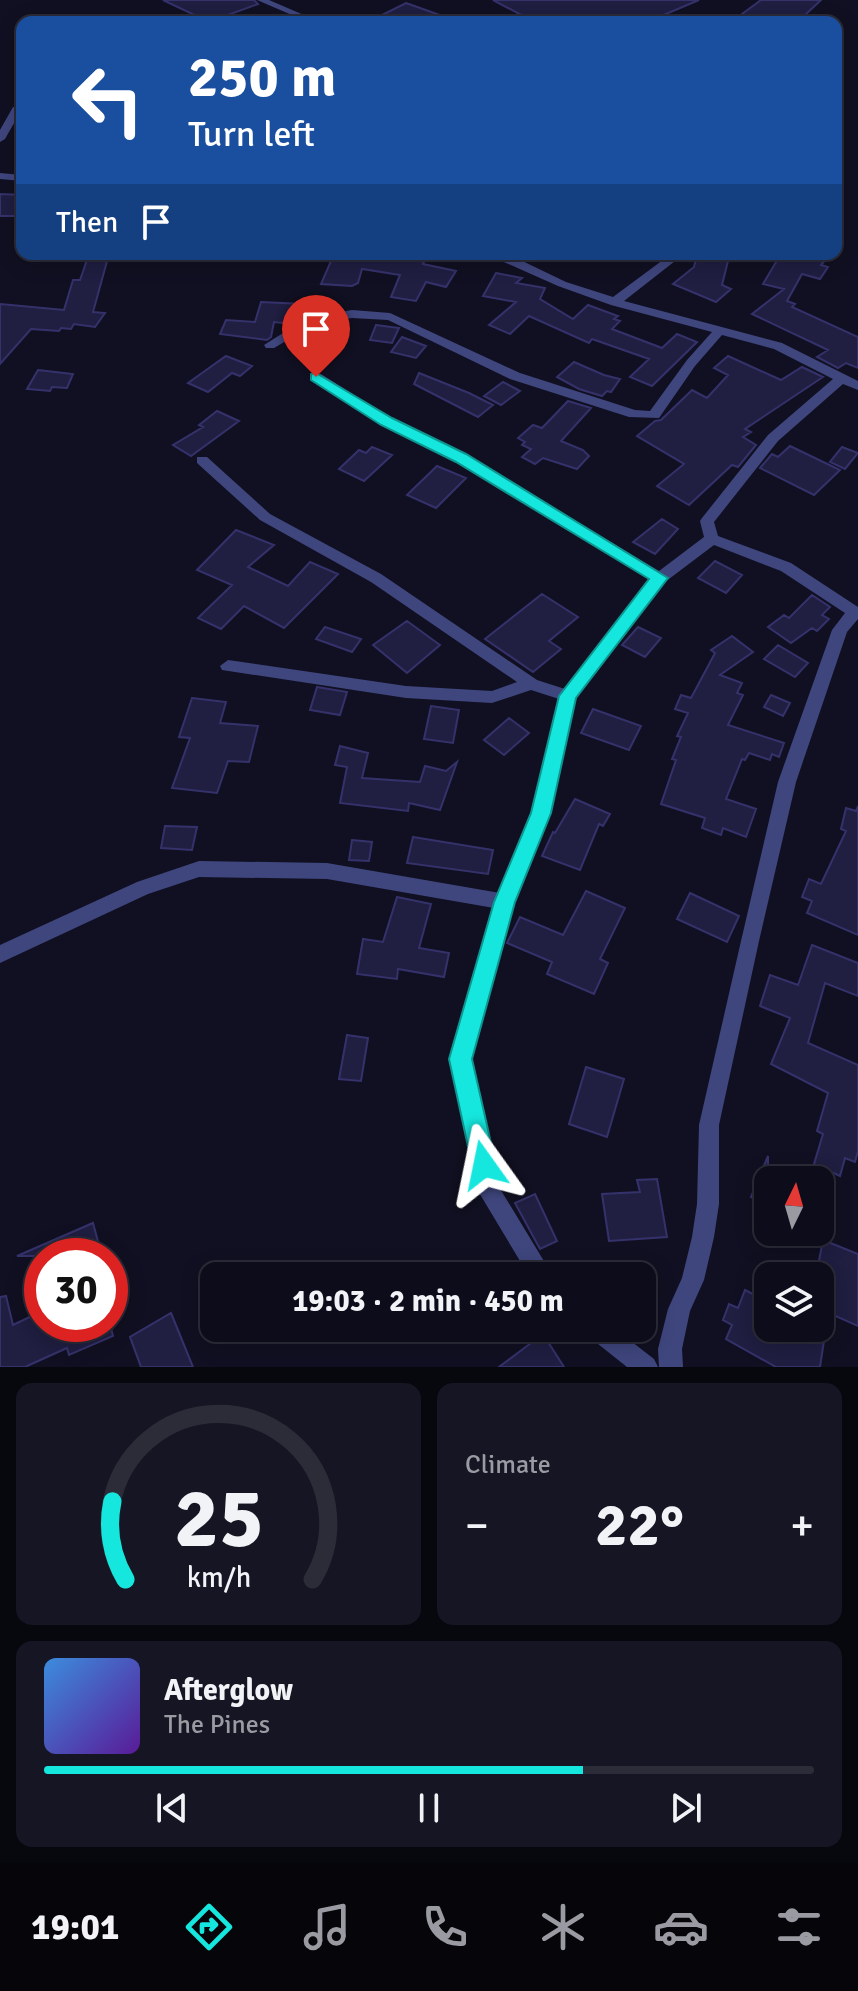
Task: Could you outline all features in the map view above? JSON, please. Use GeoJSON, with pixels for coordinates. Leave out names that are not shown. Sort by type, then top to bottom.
{"type":"FeatureCollection","features":[{"type":"Feature","properties":{"kind":"street"},"geometry":{"type":"LineString","coordinates":[[261,0],[301,16]]}},
{"type":"Feature","properties":{"kind":"street"},"geometry":{"type":"LineString","coordinates":[[2,134],[16,111]]}},
{"type":"Feature","properties":{"kind":"street"},"geometry":{"type":"LineString","coordinates":[[517,260],[562,284],[615,302],[778,346],[858,386]]}},
{"type":"Feature","properties":{"kind":"street"},"geometry":{"type":"LineString","coordinates":[[615,302],[670,260]]}},
{"type":"Feature","properties":{"kind":"street"},"geometry":{"type":"LineString","coordinates":[[270,345],[311,321],[352,314],[390,317],[515,376],[634,414],[654,415],[691,363],[719,331]]}},
{"type":"Feature","properties":{"kind":"street"},"geometry":{"type":"LineString","coordinates":[[316,377],[387,422],[461,458],[660,578]]}},
{"type":"Feature","properties":{"kind":"street"},"geometry":{"type":"LineString","coordinates":[[712,539],[707,521],[773,438],[842,378]]}},
{"type":"Feature","properties":{"kind":"street"},"geometry":{"type":"LineString","coordinates":[[202,460],[265,517],[376,578],[531,684],[568,696]]}},
{"type":"Feature","properties":{"kind":"street"},"geometry":{"type":"LineString","coordinates":[[533,1262],[489,1191],[461,1059],[505,902],[541,813],[568,696],[660,578],[712,539]]}},
{"type":"Feature","properties":{"kind":"street"},"geometry":{"type":"LineString","coordinates":[[671,1367],[670,1349],[679,1309],[693,1280],[703,1237],[708,1204],[709,1125],[787,782],[840,630],[857,613],[786,567],[712,539]]}},
{"type":"Feature","properties":{"kind":"street"},"geometry":{"type":"LineString","coordinates":[[228,666],[406,692],[492,697],[531,684]]}},
{"type":"Feature","properties":{"kind":"street"},"geometry":{"type":"LineString","coordinates":[[0,954],[143,888],[199,869],[327,871],[505,902]]}},
{"type":"Feature","properties":{"kind":"street"},"geometry":{"type":"LineString","coordinates":[[614,1342],[646,1367]]}},
{"type":"Feature","properties":{"kind":"building"},"geometry":{"type":"Polygon","coordinates":[[[163,0],[254,0],[258,4],[225,16],[196,16],[163,0]]]}},
{"type":"Feature","properties":{"kind":"building"},"geometry":{"type":"Polygon","coordinates":[[[493,0],[699,0],[661,16],[523,16],[493,0]]]}},
{"type":"Feature","properties":{"kind":"building"},"geometry":{"type":"Polygon","coordinates":[[[761,0],[821,0],[804,16],[742,14],[761,0]]]}},
{"type":"Feature","properties":{"kind":"building"},"geometry":{"type":"Polygon","coordinates":[[[406,3],[443,16],[380,16],[406,3]]]}},
{"type":"Feature","properties":{"kind":"building"},"geometry":{"type":"Polygon","coordinates":[[[0,194],[16,195],[16,216],[0,216],[0,194]]]}},
{"type":"Feature","properties":{"kind":"building"},"geometry":{"type":"Polygon","coordinates":[[[87,260],[107,260],[93,312],[105,313],[95,327],[74,324],[71,329],[61,328],[59,331],[31,329],[0,364],[0,304],[64,310],[73,280],[80,280],[87,260]]]}},
{"type":"Feature","properties":{"kind":"building"},"geometry":{"type":"Polygon","coordinates":[[[331,260],[425,260],[423,264],[456,271],[446,287],[426,282],[416,301],[391,297],[400,275],[362,269],[358,283],[352,286],[321,284],[331,260]]]}},
{"type":"Feature","properties":{"kind":"building"},"geometry":{"type":"Polygon","coordinates":[[[696,260],[728,261],[722,285],[731,289],[716,302],[673,284],[694,267],[696,260]]]}},
{"type":"Feature","properties":{"kind":"building"},"geometry":{"type":"Polygon","coordinates":[[[825,260],[821,265],[828,267],[820,279],[802,274],[787,301],[795,304],[792,307],[858,337],[858,368],[846,363],[838,368],[817,357],[828,350],[752,314],[784,289],[763,284],[776,262],[825,260]]]}},
{"type":"Feature","properties":{"kind":"building"},"geometry":{"type":"Polygon","coordinates":[[[496,273],[522,278],[516,283],[545,288],[540,299],[573,319],[588,305],[618,316],[614,319],[620,321],[612,329],[662,348],[677,334],[697,342],[652,386],[630,377],[649,359],[592,339],[589,343],[529,316],[510,334],[489,325],[516,302],[483,296],[496,273]]]}},
{"type":"Feature","properties":{"kind":"building"},"geometry":{"type":"Polygon","coordinates":[[[261,302],[303,304],[298,320],[292,324],[274,322],[271,337],[267,340],[220,334],[226,320],[255,322],[261,302]]]}},
{"type":"Feature","properties":{"kind":"building"},"geometry":{"type":"Polygon","coordinates":[[[376,325],[399,328],[392,343],[370,340],[376,325]]]}},
{"type":"Feature","properties":{"kind":"building"},"geometry":{"type":"Polygon","coordinates":[[[402,337],[426,346],[416,358],[391,352],[402,337]]]}},
{"type":"Feature","properties":{"kind":"building"},"geometry":{"type":"Polygon","coordinates":[[[226,356],[252,366],[240,376],[232,373],[208,392],[188,383],[226,356]]]}},
{"type":"Feature","properties":{"kind":"building"},"geometry":{"type":"Polygon","coordinates":[[[728,356],[781,380],[802,367],[823,377],[745,429],[751,432],[743,437],[756,445],[738,467],[732,465],[689,505],[657,486],[684,464],[637,436],[655,421],[661,420],[692,390],[707,398],[728,375],[714,368],[728,356]]]}},
{"type":"Feature","properties":{"kind":"building"},"geometry":{"type":"Polygon","coordinates":[[[574,362],[620,379],[611,392],[607,391],[602,396],[579,389],[557,377],[574,362]]]}},
{"type":"Feature","properties":{"kind":"building"},"geometry":{"type":"Polygon","coordinates":[[[38,370],[73,374],[67,388],[52,387],[50,391],[27,389],[38,370]]]}},
{"type":"Feature","properties":{"kind":"building"},"geometry":{"type":"Polygon","coordinates":[[[419,373],[493,405],[478,417],[414,384],[419,373]]]}},
{"type":"Feature","properties":{"kind":"building"},"geometry":{"type":"Polygon","coordinates":[[[503,382],[520,391],[501,405],[484,396],[503,382]]]}},
{"type":"Feature","properties":{"kind":"building"},"geometry":{"type":"Polygon","coordinates":[[[568,401],[591,408],[561,441],[583,450],[589,456],[577,469],[543,458],[535,464],[522,457],[531,449],[522,445],[525,442],[518,438],[533,425],[542,428],[568,401]]]}},
{"type":"Feature","properties":{"kind":"building"},"geometry":{"type":"Polygon","coordinates":[[[217,411],[239,421],[191,456],[173,445],[203,427],[199,425],[217,411]]]}},
{"type":"Feature","properties":{"kind":"building"},"geometry":{"type":"Polygon","coordinates":[[[790,446],[840,470],[814,495],[760,468],[772,454],[778,457],[790,446]]]}},
{"type":"Feature","properties":{"kind":"building"},"geometry":{"type":"Polygon","coordinates":[[[372,447],[392,455],[364,481],[339,469],[359,450],[366,453],[372,447]]]}},
{"type":"Feature","properties":{"kind":"building"},"geometry":{"type":"Polygon","coordinates":[[[842,447],[858,453],[845,469],[830,462],[842,447]]]}},
{"type":"Feature","properties":{"kind":"building"},"geometry":{"type":"Polygon","coordinates":[[[437,466],[466,478],[436,508],[407,495],[437,466]]]}},
{"type":"Feature","properties":{"kind":"building"},"geometry":{"type":"Polygon","coordinates":[[[662,519],[678,529],[655,554],[633,542],[662,519]]]}},
{"type":"Feature","properties":{"kind":"building"},"geometry":{"type":"Polygon","coordinates":[[[236,530],[274,545],[248,567],[288,586],[310,562],[338,574],[284,628],[244,606],[221,629],[198,618],[232,585],[197,570],[236,530]]]}},
{"type":"Feature","properties":{"kind":"building"},"geometry":{"type":"Polygon","coordinates":[[[715,561],[742,575],[726,593],[698,578],[715,561]]]}},
{"type":"Feature","properties":{"kind":"building"},"geometry":{"type":"Polygon","coordinates":[[[542,594],[578,617],[549,641],[561,649],[533,672],[485,639],[542,594]]]}},
{"type":"Feature","properties":{"kind":"building"},"geometry":{"type":"Polygon","coordinates":[[[812,595],[830,607],[822,615],[829,619],[817,631],[812,628],[791,643],[768,627],[784,615],[789,618],[812,595]]]}},
{"type":"Feature","properties":{"kind":"building"},"geometry":{"type":"Polygon","coordinates":[[[407,621],[440,645],[407,673],[373,645],[407,621]]]}},
{"type":"Feature","properties":{"kind":"building"},"geometry":{"type":"Polygon","coordinates":[[[325,627],[361,639],[352,652],[316,639],[325,627]]]}},
{"type":"Feature","properties":{"kind":"building"},"geometry":{"type":"Polygon","coordinates":[[[638,627],[661,638],[645,657],[622,645],[638,627]]]}},
{"type":"Feature","properties":{"kind":"building"},"geometry":{"type":"Polygon","coordinates":[[[732,636],[753,652],[720,675],[742,683],[737,693],[743,695],[728,725],[784,743],[779,757],[772,754],[770,760],[749,753],[745,760],[742,759],[726,799],[756,809],[746,837],[723,828],[721,835],[702,828],[705,818],[661,804],[676,760],[672,759],[681,737],[677,736],[688,713],[675,709],[681,695],[691,698],[715,653],[711,650],[732,636]]]}},
{"type":"Feature","properties":{"kind":"building"},"geometry":{"type":"Polygon","coordinates":[[[778,645],[808,663],[795,677],[764,659],[778,645]]]}},
{"type":"Feature","properties":{"kind":"building"},"geometry":{"type":"Polygon","coordinates":[[[317,687],[347,692],[340,715],[310,710],[317,687]]]}},
{"type":"Feature","properties":{"kind":"building"},"geometry":{"type":"Polygon","coordinates":[[[771,695],[790,703],[783,716],[764,707],[771,695]]]}},
{"type":"Feature","properties":{"kind":"building"},"geometry":{"type":"Polygon","coordinates":[[[192,698],[226,702],[220,723],[258,726],[249,762],[228,761],[217,793],[172,788],[190,738],[179,737],[192,698]]]}},
{"type":"Feature","properties":{"kind":"building"},"geometry":{"type":"Polygon","coordinates":[[[431,706],[459,710],[453,743],[424,739],[431,706]]]}},
{"type":"Feature","properties":{"kind":"building"},"geometry":{"type":"Polygon","coordinates":[[[593,709],[641,726],[629,750],[581,733],[593,709]]]}},
{"type":"Feature","properties":{"kind":"building"},"geometry":{"type":"Polygon","coordinates":[[[509,718],[529,733],[504,755],[484,740],[509,718]]]}},
{"type":"Feature","properties":{"kind":"building"},"geometry":{"type":"Polygon","coordinates":[[[340,746],[368,753],[362,778],[420,782],[425,766],[446,771],[457,762],[440,810],[409,803],[408,811],[340,803],[347,767],[335,765],[340,746]]]}},
{"type":"Feature","properties":{"kind":"building"},"geometry":{"type":"Polygon","coordinates":[[[575,799],[610,814],[603,826],[599,824],[580,870],[542,856],[553,832],[575,799]]]}},
{"type":"Feature","properties":{"kind":"building"},"geometry":{"type":"Polygon","coordinates":[[[858,806],[858,935],[807,913],[812,901],[802,897],[809,879],[821,884],[846,831],[841,829],[846,808],[856,811],[858,806]]]}},
{"type":"Feature","properties":{"kind":"building"},"geometry":{"type":"Polygon","coordinates":[[[165,826],[197,827],[192,850],[161,848],[165,826]]]}},
{"type":"Feature","properties":{"kind":"building"},"geometry":{"type":"Polygon","coordinates":[[[413,837],[493,850],[488,874],[407,863],[413,837]]]}},
{"type":"Feature","properties":{"kind":"building"},"geometry":{"type":"Polygon","coordinates":[[[352,840],[372,842],[369,861],[349,860],[352,840]]]}},
{"type":"Feature","properties":{"kind":"building"},"geometry":{"type":"Polygon","coordinates":[[[586,891],[625,908],[600,959],[608,963],[594,994],[547,974],[552,962],[507,943],[520,917],[563,935],[586,891]]]}},
{"type":"Feature","properties":{"kind":"building"},"geometry":{"type":"Polygon","coordinates":[[[690,893],[739,916],[727,942],[677,919],[690,893]]]}},
{"type":"Feature","properties":{"kind":"building"},"geometry":{"type":"Polygon","coordinates":[[[397,897],[431,904],[419,948],[449,953],[444,977],[398,969],[397,979],[357,974],[363,939],[383,942],[397,897]]]}},
{"type":"Feature","properties":{"kind":"building"},"geometry":{"type":"Polygon","coordinates":[[[812,945],[858,963],[858,996],[825,983],[808,1043],[858,1065],[858,1151],[855,1162],[845,1158],[840,1176],[834,1173],[834,1166],[814,1164],[823,1134],[817,1131],[828,1093],[771,1064],[790,1018],[760,1006],[770,975],[798,985],[812,945]]]}},
{"type":"Feature","properties":{"kind":"building"},"geometry":{"type":"Polygon","coordinates":[[[347,1035],[368,1038],[361,1081],[339,1079],[347,1035]]]}},
{"type":"Feature","properties":{"kind":"building"},"geometry":{"type":"Polygon","coordinates":[[[586,1067],[624,1079],[607,1137],[569,1124],[586,1067]]]}},
{"type":"Feature","properties":{"kind":"building"},"geometry":{"type":"Polygon","coordinates":[[[657,1179],[667,1237],[609,1241],[602,1194],[640,1192],[637,1180],[657,1179]]]}},
{"type":"Feature","properties":{"kind":"building"},"geometry":{"type":"Polygon","coordinates":[[[535,1194],[557,1241],[540,1249],[515,1203],[535,1194]]]}},
{"type":"Feature","properties":{"kind":"building"},"geometry":{"type":"Polygon","coordinates":[[[93,1223],[97,1238],[58,1238],[93,1223]]]}},
{"type":"Feature","properties":{"kind":"building"},"geometry":{"type":"Polygon","coordinates":[[[834,1244],[858,1254],[858,1326],[834,1315],[834,1262],[819,1262],[822,1246],[834,1244]]]}},
{"type":"Feature","properties":{"kind":"building"},"geometry":{"type":"Polygon","coordinates":[[[745,1290],[754,1295],[754,1342],[824,1342],[820,1367],[776,1367],[726,1339],[732,1325],[723,1320],[729,1304],[738,1308],[745,1290]]]}},
{"type":"Feature","properties":{"kind":"building"},"geometry":{"type":"Polygon","coordinates":[[[6,1296],[13,1325],[24,1320],[24,1342],[99,1342],[69,1355],[67,1348],[25,1367],[0,1367],[0,1297],[6,1296]]]}},
{"type":"Feature","properties":{"kind":"building"},"geometry":{"type":"Polygon","coordinates":[[[171,1313],[193,1367],[141,1367],[130,1337],[171,1313]]]}},
{"type":"Feature","properties":{"kind":"building"},"geometry":{"type":"Polygon","coordinates":[[[532,1342],[548,1342],[564,1367],[499,1367],[532,1342]]]}},
{"type":"Feature","properties":{"kind":"route"},"geometry":{"type":"LineString","coordinates":[[316,377],[387,422],[461,458],[660,578],[568,696],[541,813],[505,902],[461,1059],[484,1165]]}}]}
